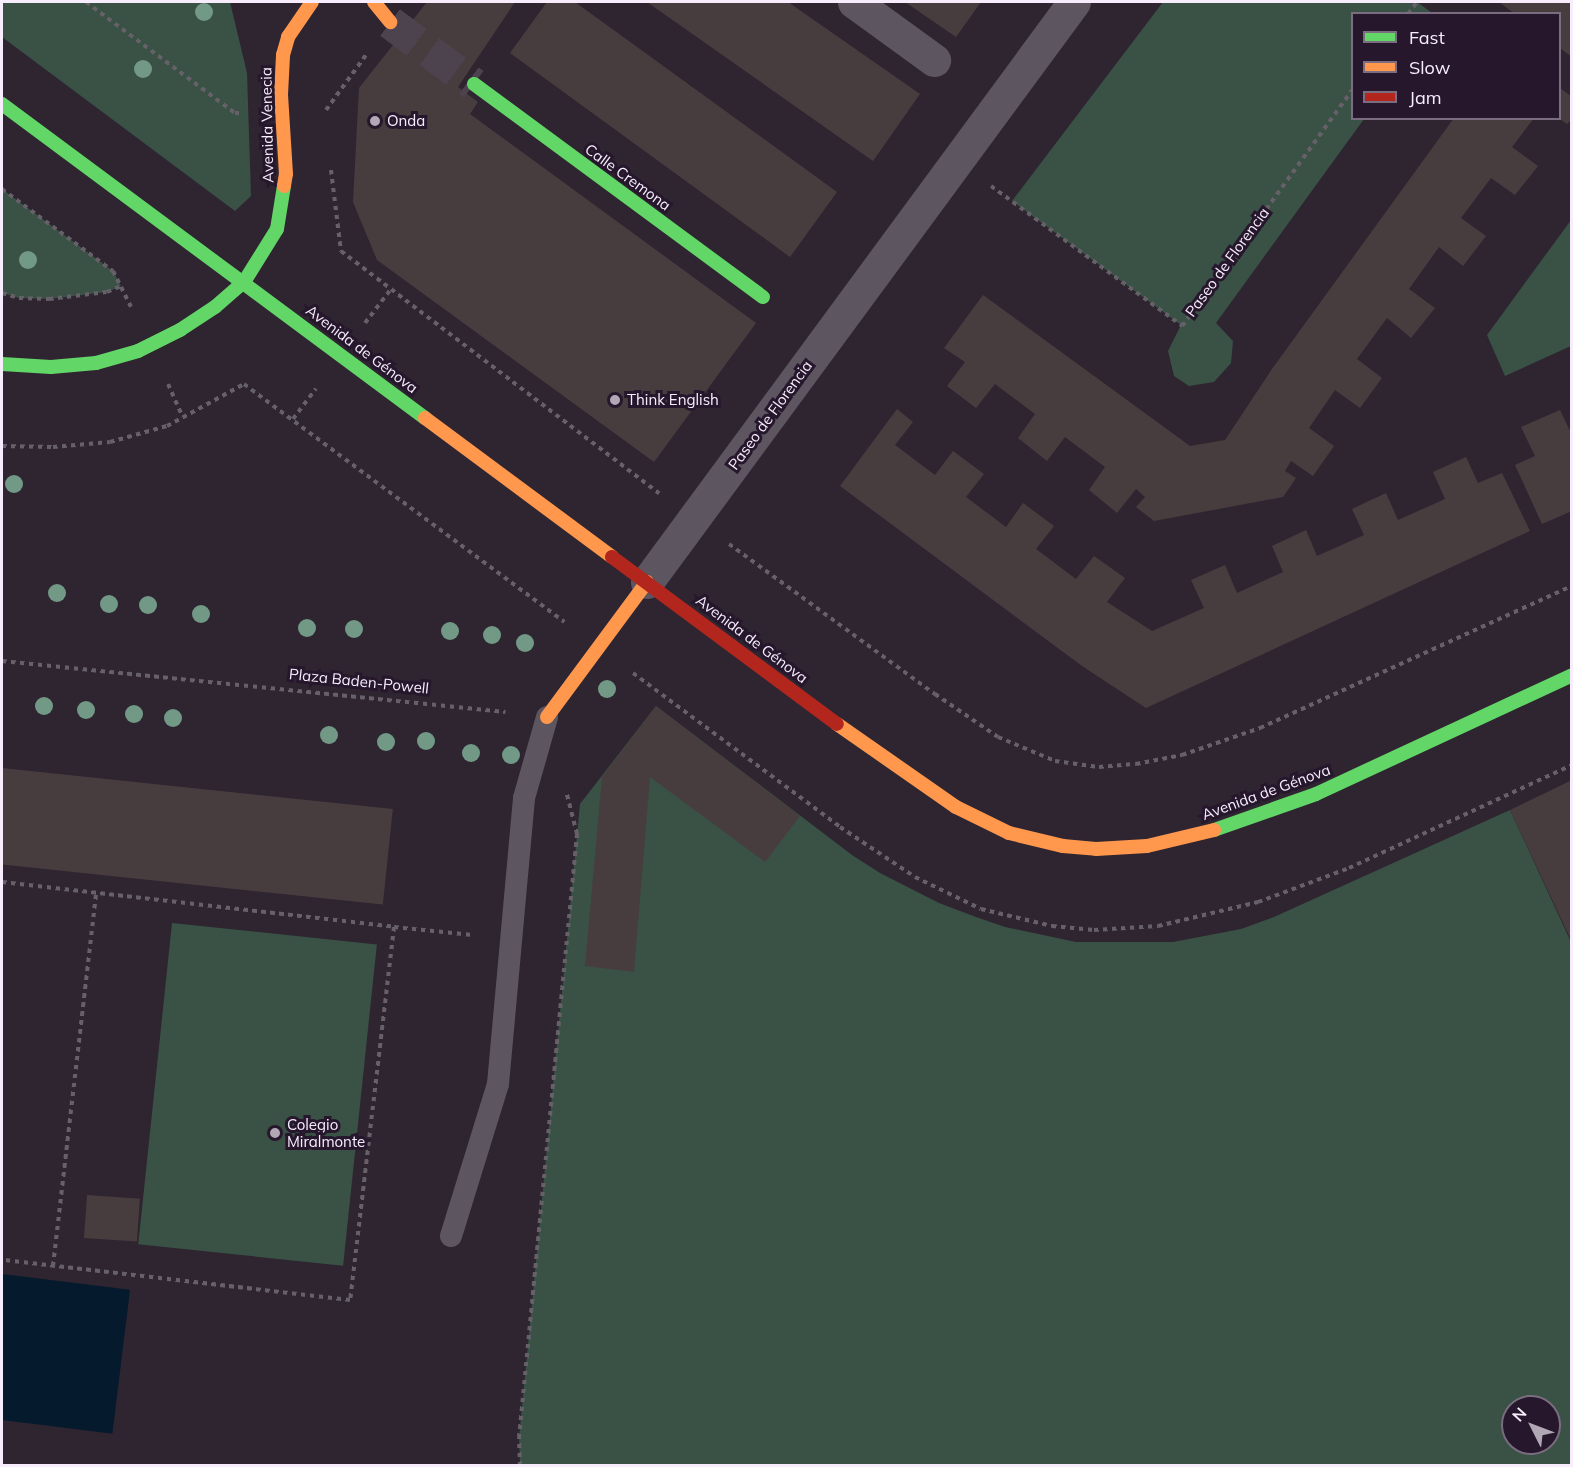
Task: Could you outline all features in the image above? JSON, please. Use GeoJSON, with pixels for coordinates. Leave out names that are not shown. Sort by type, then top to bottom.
{"type":"FeatureCollection","features":[{"type":"Feature","properties":{"kind":"street","name":"Avenida Venecia"},"geometry":{"type":"LineString","coordinates":[[2,364],[51,367],[96,363],[150,345],[180,330],[215,307],[244,282],[277,229],[286,174],[280,74],[288,37],[312,2]]}},
{"type":"Feature","properties":{"kind":"street"},"geometry":{"type":"LineString","coordinates":[[374,2],[390,22]]}},
{"type":"Feature","properties":{"kind":"street"},"geometry":{"type":"LineString","coordinates":[[854,2],[934,60]]}},
{"type":"Feature","properties":{"kind":"street","name":"Paseo de Florencia"},"geometry":{"type":"LineString","coordinates":[[647,582],[1074,2]]}},
{"type":"Feature","properties":{"kind":"street","name":"Calle Cremona"},"geometry":{"type":"LineString","coordinates":[[474,84],[763,297]]}},
{"type":"Feature","properties":{"kind":"street","name":"Avenida de Génova"},"geometry":{"type":"LineString","coordinates":[[2,104],[934,794],[981,821],[1009,833],[1063,846],[1096,849],[1147,846],[1234,825],[1316,794],[1572,675]]}},
{"type":"Feature","properties":{"kind":"street"},"geometry":{"type":"LineString","coordinates":[[547,717],[647,582]]}},
{"type":"Feature","properties":{"kind":"lane"},"geometry":{"type":"LineString","coordinates":[[451,1236],[498,1084],[524,798],[547,717]]}},
{"type":"Feature","properties":{"kind":"path"},"geometry":{"type":"LineString","coordinates":[[86,2],[235,113],[324,111],[390,22]]}},
{"type":"Feature","properties":{"kind":"path","name":"Paseo de Florencia"},"geometry":{"type":"LineString","coordinates":[[956,161],[1182,326],[1351,93]]}},
{"type":"Feature","properties":{"kind":"path"},"geometry":{"type":"LineString","coordinates":[[330,158],[340,251],[694,518],[695,516],[743,555],[942,699],[998,737],[1055,761],[1099,767],[1136,764],[1182,755],[1260,728],[1572,586]]}},
{"type":"Feature","properties":{"kind":"path"},"geometry":{"type":"LineString","coordinates":[[2,189],[113,271],[183,417]]}},
{"type":"Feature","properties":{"kind":"path"},"geometry":{"type":"LineString","coordinates":[[2,293],[19,298],[49,299],[107,292],[121,286]]}},
{"type":"Feature","properties":{"kind":"path"},"geometry":{"type":"LineString","coordinates":[[2,446],[53,447],[110,442],[167,426],[244,384]]}},
{"type":"Feature","properties":{"kind":"path","name":"Plaza Baden-Powell"},"geometry":{"type":"LineString","coordinates":[[2,661],[547,717]]}},
{"type":"Feature","properties":{"kind":"path"},"geometry":{"type":"LineString","coordinates":[[520,1466],[519,1438],[577,834],[564,783]]}},
{"type":"Feature","properties":{"kind":"path"},"geometry":{"type":"LineString","coordinates":[[2,882],[511,939]]}},
{"type":"Feature","properties":{"kind":"path"},"geometry":{"type":"LineString","coordinates":[[53,1266],[96,892]]}},
{"type":"Feature","properties":{"kind":"path"},"geometry":{"type":"LineString","coordinates":[[2,1260],[350,1300],[394,927],[387,926]]}},
{"type":"Feature","properties":{"kind":"green space"},"geometry":{"type":"Polygon","coordinates":[[[2,2],[230,2],[247,73],[251,196],[235,211],[2,37],[2,2]]]}},
{"type":"Feature","properties":{"kind":"green space"},"geometry":{"type":"Polygon","coordinates":[[[1163,2],[1417,2],[1431,12],[1351,12],[1351,120],[1363,120],[1216,323],[1233,341],[1231,363],[1214,382],[1189,386],[1174,376],[1168,351],[1181,325],[1012,201],[1163,2]]]}},
{"type":"Feature","properties":{"kind":"green space"},"geometry":{"type":"Polygon","coordinates":[[[2,189],[113,271],[121,286],[107,292],[49,299],[19,298],[2,293],[2,189]]]}},
{"type":"Feature","properties":{"kind":"green space"},"geometry":{"type":"Polygon","coordinates":[[[1571,220],[1571,346],[1505,376],[1487,335],[1571,220]]]}},
{"type":"Feature","properties":{"kind":"green space"},"geometry":{"type":"Polygon","coordinates":[[[656,706],[852,855],[880,873],[939,903],[976,917],[1005,927],[1076,942],[1173,942],[1241,929],[1274,917],[1510,810],[1571,942],[1571,1465],[520,1466],[519,1438],[580,804],[656,706]]]}},
{"type":"Feature","properties":{"kind":"green space"},"geometry":{"type":"Polygon","coordinates":[[[172,923],[377,945],[343,1266],[138,1244],[172,923]]]}},
{"type":"Feature","properties":{"kind":"water"},"geometry":{"type":"Polygon","coordinates":[[[2,1274],[130,1290],[112,1434],[2,1420],[2,1274]]]}},
{"type":"Feature","properties":{"kind":"building"},"geometry":{"type":"Polygon","coordinates":[[[427,2],[515,2],[458,87],[478,102],[470,114],[756,323],[654,462],[377,260],[353,202],[359,88],[427,2]]]}},
{"type":"Feature","properties":{"kind":"building"},"geometry":{"type":"Polygon","coordinates":[[[547,2],[575,2],[837,192],[790,257],[510,53],[547,2]]]}},
{"type":"Feature","properties":{"kind":"building"},"geometry":{"type":"Polygon","coordinates":[[[647,2],[788,2],[920,94],[873,161],[647,2]]]}},
{"type":"Feature","properties":{"kind":"building"},"geometry":{"type":"Polygon","coordinates":[[[905,2],[981,2],[956,37],[905,2]]]}},
{"type":"Feature","properties":{"kind":"building"},"geometry":{"type":"Polygon","coordinates":[[[1499,2],[1572,2],[1572,57],[1561,49],[1561,12],[1512,12],[1499,2]]]}},
{"type":"Feature","properties":{"kind":"building"},"geometry":{"type":"Polygon","coordinates":[[[1561,89],[1572,97],[1572,119],[1567,124],[1561,120],[1561,89]]]}},
{"type":"Feature","properties":{"kind":"building"},"geometry":{"type":"Polygon","coordinates":[[[1453,120],[1532,120],[1512,147],[1538,166],[1515,195],[1491,178],[1461,218],[1486,236],[1463,266],[1439,247],[1409,289],[1435,308],[1411,338],[1387,318],[1357,359],[1382,378],[1360,408],[1335,390],[1309,428],[1334,446],[1313,476],[1291,461],[1285,471],[1296,478],[1283,497],[1154,521],[1136,507],[1145,497],[1136,489],[1117,513],[1089,490],[1105,467],[1065,437],[1047,461],[1018,438],[1035,414],[995,384],[976,408],[947,386],[965,362],[944,348],[983,295],[1190,446],[1225,440],[1272,369],[1453,120]]]}},
{"type":"Feature","properties":{"kind":"building"},"geometry":{"type":"Polygon","coordinates":[[[897,409],[913,422],[895,445],[935,475],[953,451],[984,474],[966,497],[1006,527],[1023,503],[1054,526],[1036,549],[1076,579],[1094,556],[1125,578],[1107,602],[1152,631],[1204,608],[1191,580],[1225,565],[1237,593],[1283,572],[1272,546],[1306,530],[1317,556],[1364,535],[1352,509],[1386,493],[1398,520],[1445,499],[1433,472],[1466,457],[1478,483],[1502,473],[1530,531],[1146,708],[1082,666],[840,486],[897,409]]]}},
{"type":"Feature","properties":{"kind":"building"},"geometry":{"type":"Polygon","coordinates":[[[1560,410],[1572,435],[1572,511],[1542,524],[1515,465],[1535,456],[1521,427],[1560,410]]]}},
{"type":"Feature","properties":{"kind":"building"},"geometry":{"type":"Polygon","coordinates":[[[656,706],[800,816],[765,862],[650,777],[634,972],[585,966],[602,777],[656,706]]]}},
{"type":"Feature","properties":{"kind":"building"},"geometry":{"type":"Polygon","coordinates":[[[2,768],[393,809],[383,905],[2,865],[2,768]]]}},
{"type":"Feature","properties":{"kind":"building"},"geometry":{"type":"Polygon","coordinates":[[[1572,780],[1572,942],[1510,810],[1572,780]]]}},
{"type":"Feature","properties":{"kind":"building"},"geometry":{"type":"Polygon","coordinates":[[[87,1195],[140,1199],[137,1242],[84,1238],[87,1195]]]}},
{"type":"Feature","properties":{"kind":"tunnel"},"geometry":{"type":"LineString","coordinates":[[390,22],[474,84]]}},
{"type":"Feature","properties":{"kind":"traffic: fast"},"geometry":{"type":"LineString","coordinates":[[474,84],[763,297]]}},
{"type":"Feature","properties":{"kind":"traffic: fast"},"geometry":{"type":"LineString","coordinates":[[2,104],[425,418]]}},
{"type":"Feature","properties":{"kind":"traffic: fast"},"geometry":{"type":"LineString","coordinates":[[2,364],[51,367],[96,363],[138,351],[180,330],[215,307],[244,282],[277,229],[284,186]]}},
{"type":"Feature","properties":{"kind":"traffic: fast"},"geometry":{"type":"LineString","coordinates":[[1214,830],[1316,794],[1572,675]]}},
{"type":"Feature","properties":{"kind":"traffic: slow"},"geometry":{"type":"LineString","coordinates":[[284,186],[286,174],[281,95],[283,55],[288,37],[312,2]]}},
{"type":"Feature","properties":{"kind":"traffic: slow"},"geometry":{"type":"LineString","coordinates":[[374,2],[390,22]]}},
{"type":"Feature","properties":{"kind":"traffic: slow"},"geometry":{"type":"LineString","coordinates":[[425,418],[612,557]]}},
{"type":"Feature","properties":{"kind":"traffic: slow"},"geometry":{"type":"LineString","coordinates":[[547,717],[647,582]]}},
{"type":"Feature","properties":{"kind":"traffic: slow"},"geometry":{"type":"LineString","coordinates":[[837,724],[956,807],[1009,833],[1063,846],[1096,849],[1147,846],[1214,830]]}},
{"type":"Feature","properties":{"kind":"traffic: jam"},"geometry":{"type":"LineString","coordinates":[[612,557],[837,724]]}},
{"type":"Feature","properties":{"kind":"place","name":"Onda"},"geometry":{"type":"Point","coordinates":[375,121]}},
{"type":"Feature","properties":{"kind":"place","name":"Think English"},"geometry":{"type":"Point","coordinates":[615,400]}},
{"type":"Feature","properties":{"kind":"place","name":"Colegio Miralmonte"},"geometry":{"type":"Point","coordinates":[275,1133]}}]}
